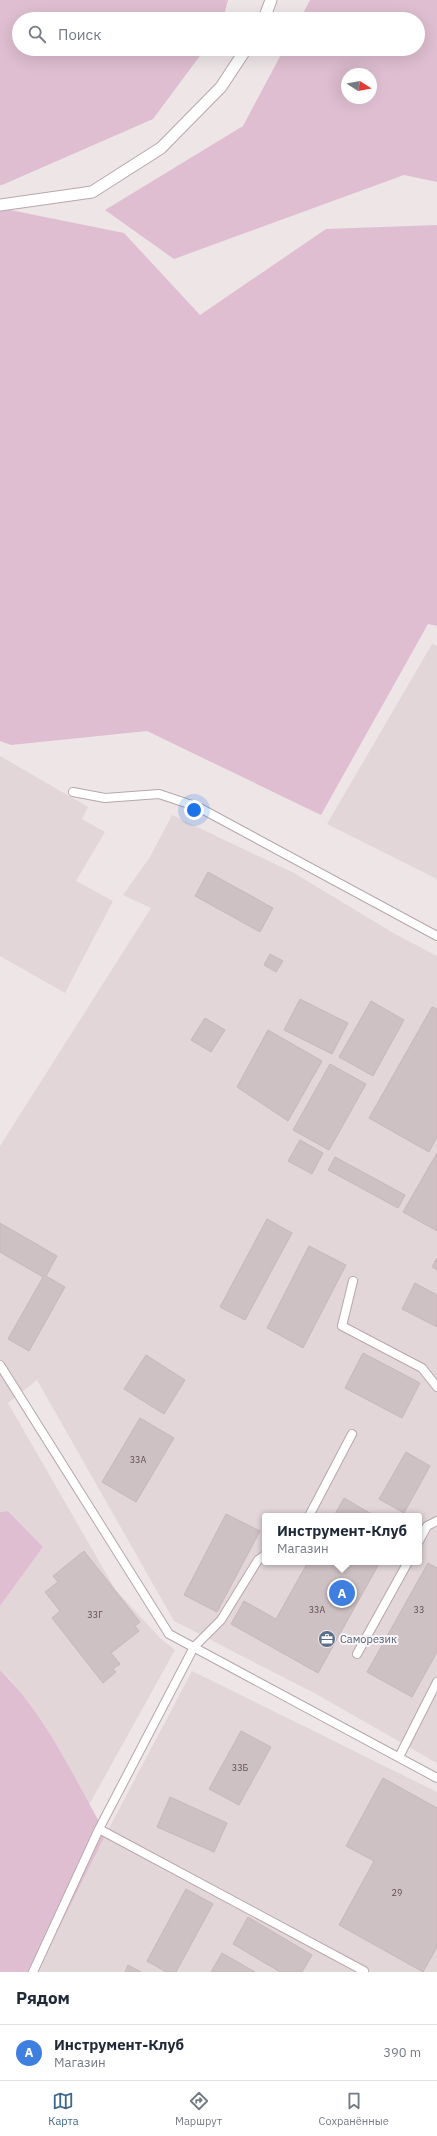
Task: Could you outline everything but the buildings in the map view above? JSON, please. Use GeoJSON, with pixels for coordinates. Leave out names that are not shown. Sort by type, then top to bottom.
{"type":"FeatureCollection","features":[{"type":"Feature","properties":{"kind":"street"},"geometry":{"type":"LineString","coordinates":[[267,12],[271,0]]}},
{"type":"Feature","properties":{"kind":"street"},"geometry":{"type":"LineString","coordinates":[[0,205],[92,192],[161,148],[221,87],[241,56]]}},
{"type":"Feature","properties":{"kind":"lane"},"geometry":{"type":"LineString","coordinates":[[73,792],[105,798],[159,794],[198,806],[437,936]]}},
{"type":"Feature","properties":{"kind":"lane"},"geometry":{"type":"LineString","coordinates":[[353,1280],[342,1326],[422,1368],[437,1387]]}},
{"type":"Feature","properties":{"kind":"lane"},"geometry":{"type":"LineString","coordinates":[[0,1365],[169,1634],[437,1778]]}},
{"type":"Feature","properties":{"kind":"lane"},"geometry":{"type":"LineString","coordinates":[[311,1513],[352,1434]]}},
{"type":"Feature","properties":{"kind":"lane"},"geometry":{"type":"LineString","coordinates":[[422,1535],[427,1526],[437,1521]]}},
{"type":"Feature","properties":{"kind":"lane"},"geometry":{"type":"LineString","coordinates":[[33,1972],[99,1829],[194,1647],[221,1620],[258,1560],[262,1557]]}},
{"type":"Feature","properties":{"kind":"lane"},"geometry":{"type":"LineString","coordinates":[[358,1654],[406,1565]]}},
{"type":"Feature","properties":{"kind":"lane"},"geometry":{"type":"LineString","coordinates":[[399,1757],[437,1682]]}},
{"type":"Feature","properties":{"kind":"lane"},"geometry":{"type":"LineString","coordinates":[[99,1829],[364,1971],[363,1972]]}},
{"type":"Feature","properties":{"kind":"shaded area"},"geometry":{"type":"Polygon","coordinates":[[[0,0],[228,0],[225,12],[12,12],[12,56],[200,56],[153,119],[0,185],[0,0]]]}},
{"type":"Feature","properties":{"kind":"shaded area"},"geometry":{"type":"Polygon","coordinates":[[[310,0],[437,0],[437,182],[404,175],[174,259],[105,210],[243,126],[280,56],[425,56],[425,12],[304,12],[310,0]]]}},
{"type":"Feature","properties":{"kind":"shaded area"},"geometry":{"type":"Polygon","coordinates":[[[0,208],[124,233],[200,315],[326,229],[437,225],[437,626],[428,624],[321,815],[147,731],[11,745],[0,741],[0,208]]]}},
{"type":"Feature","properties":{"kind":"shaded area"},"geometry":{"type":"Polygon","coordinates":[[[432,644],[437,646],[437,879],[327,824],[432,644]]]}},
{"type":"Feature","properties":{"kind":"shaded area"},"geometry":{"type":"Polygon","coordinates":[[[0,756],[88,807],[82,819],[105,832],[76,881],[113,901],[65,993],[0,956],[0,756]]]}},
{"type":"Feature","properties":{"kind":"shaded area"},"geometry":{"type":"Polygon","coordinates":[[[172,815],[294,873],[395,934],[437,956],[437,1763],[316,1694],[174,1621],[37,1380],[8,1403],[115,1589],[160,1638],[175,1650],[89,1805],[45,1727],[11,1680],[0,1670],[0,1606],[43,1547],[8,1511],[0,1512],[0,1146],[151,908],[123,895],[150,857],[172,815]]]}},
{"type":"Feature","properties":{"kind":"shaded area"},"geometry":{"type":"Polygon","coordinates":[[[8,1511],[43,1547],[0,1606],[0,1512],[8,1511]]]}},
{"type":"Feature","properties":{"kind":"shaded area"},"geometry":{"type":"Polygon","coordinates":[[[0,1670],[31,1707],[45,1727],[71,1769],[106,1834],[37,1972],[0,1972],[0,1670]]]}},
{"type":"Feature","properties":{"kind":"shaded area"},"geometry":{"type":"Polygon","coordinates":[[[192,1671],[437,1792],[437,1972],[37,1972],[106,1834],[192,1671]]]}},
{"type":"Feature","properties":{"kind":"place","name":"Инструмент-Клуб"},"geometry":{"type":"Point","coordinates":[342,1593]}},
{"type":"Feature","properties":{"kind":"place","name":"Саморезик"},"geometry":{"type":"Point","coordinates":[327,1639]}}]}
